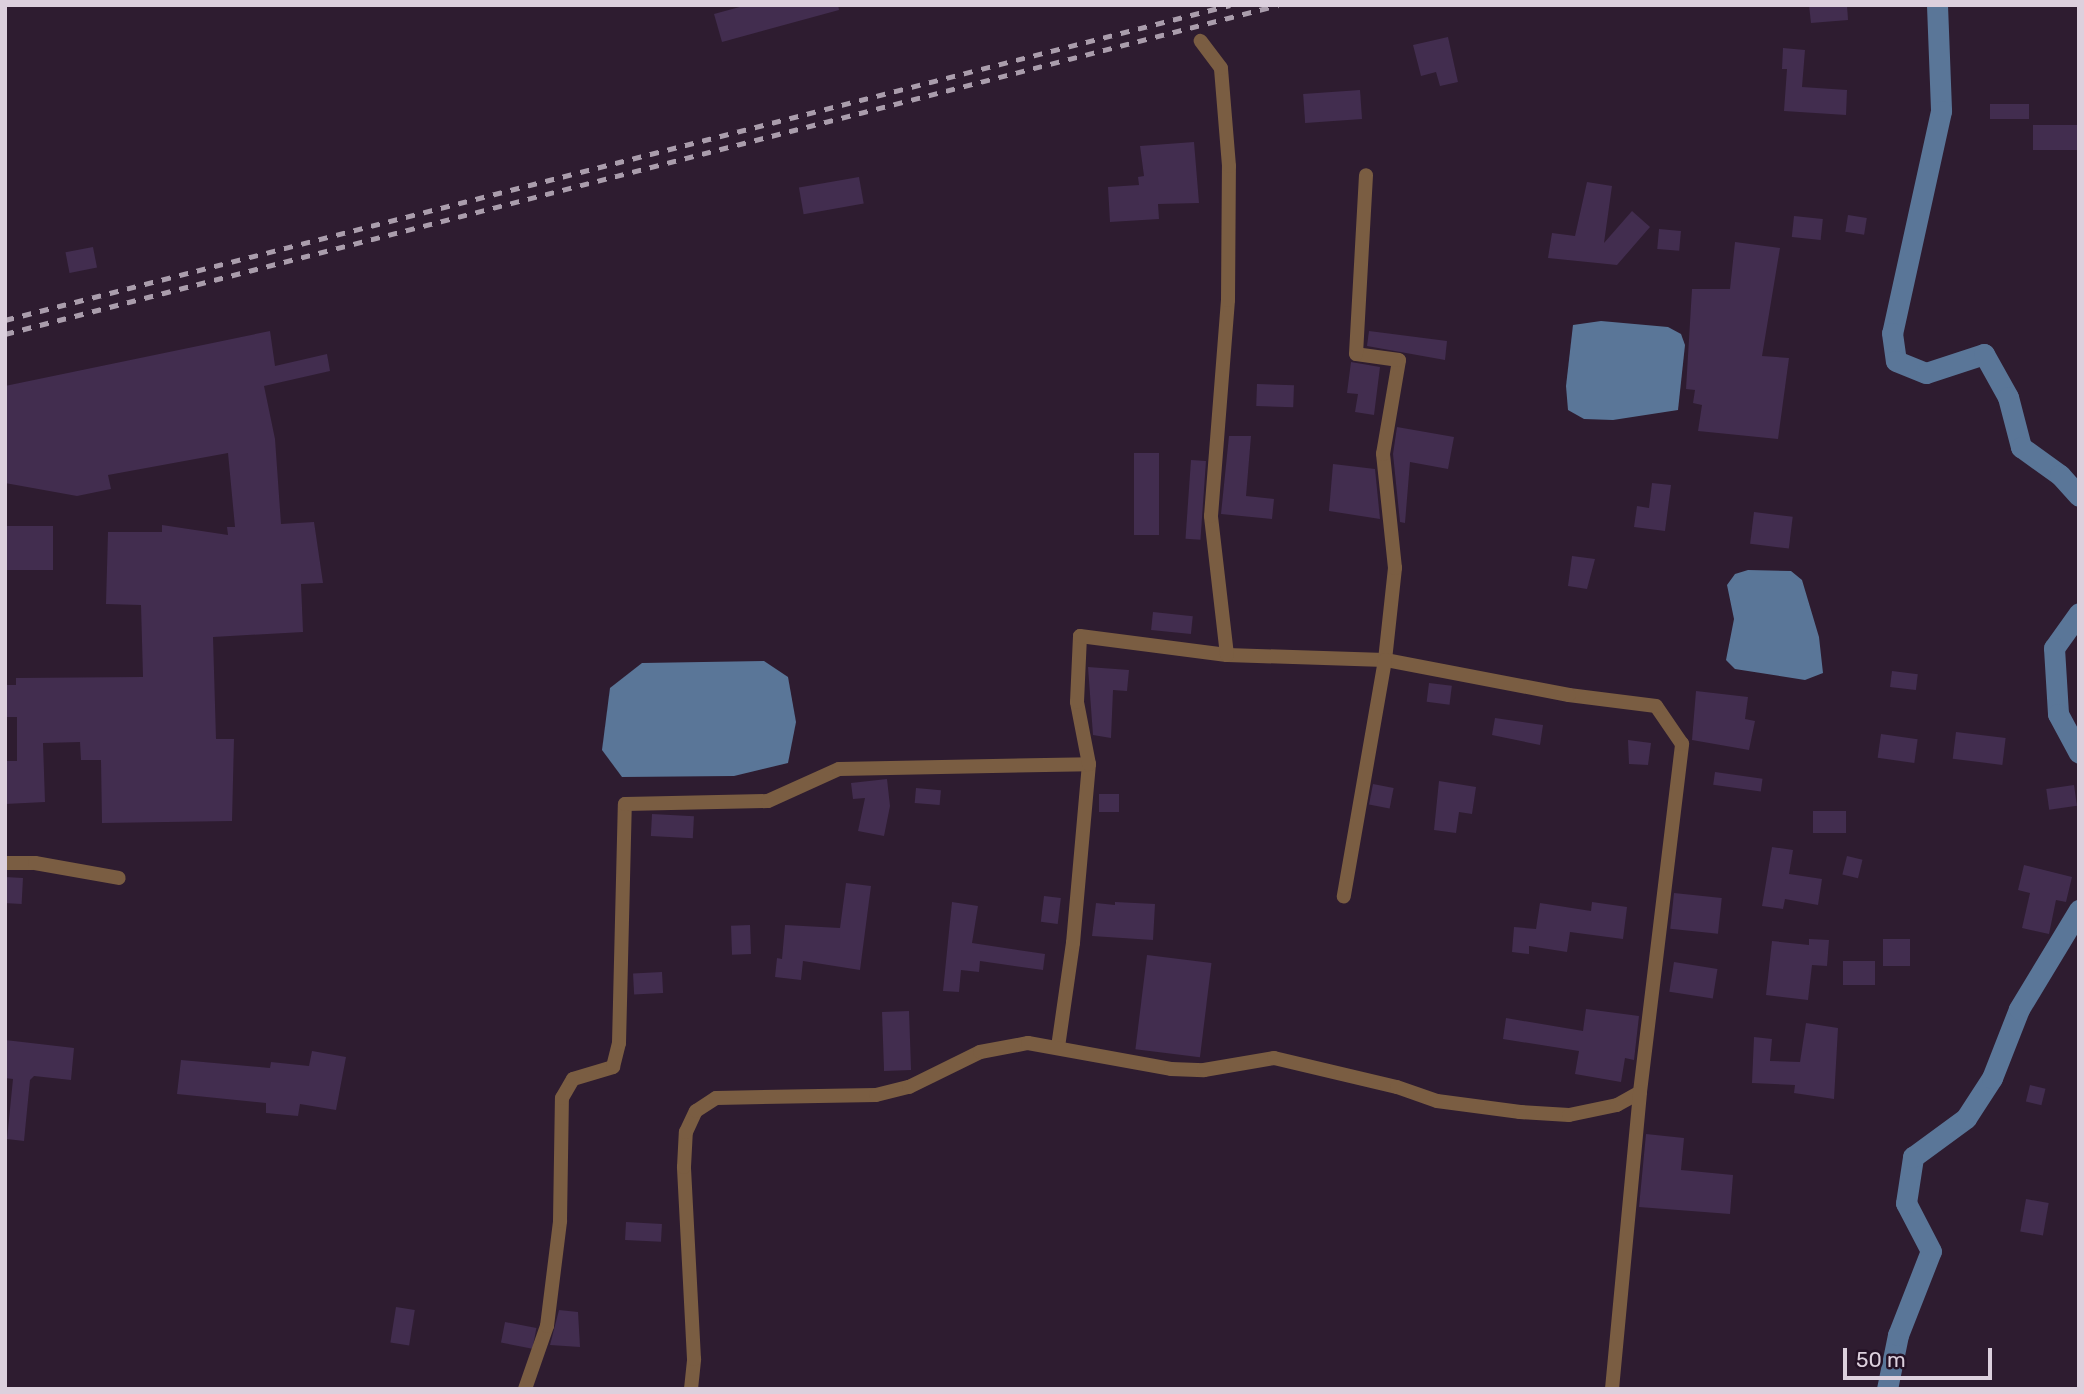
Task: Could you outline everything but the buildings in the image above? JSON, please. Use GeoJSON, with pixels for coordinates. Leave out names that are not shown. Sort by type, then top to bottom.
{"type":"FeatureCollection","features":[{"type":"Feature","properties":{"kind":"street"},"geometry":{"type":"LineString","coordinates":[[1201,41],[1221,68],[1228,166],[1228,300],[1211,516],[1227,655]]}},
{"type":"Feature","properties":{"kind":"street"},"geometry":{"type":"LineString","coordinates":[[1343,896],[1385,660],[1395,568],[1383,454],[1399,360],[1356,354],[1366,175]]}},
{"type":"Feature","properties":{"kind":"street"},"geometry":{"type":"LineString","coordinates":[[1058,1047],[1073,943],[1088,764],[1077,702],[1080,636],[1227,655],[1385,660],[1569,695],[1656,706],[1682,744],[1640,1092],[1612,1389]]}},
{"type":"Feature","properties":{"kind":"street"},"geometry":{"type":"LineString","coordinates":[[525,1389],[547,1326],[560,1220],[562,1098],[573,1079],[613,1068],[619,1043],[625,804],[768,801],[839,769],[1088,764]]}},
{"type":"Feature","properties":{"kind":"street"},"geometry":{"type":"LineString","coordinates":[[5,863],[35,863],[119,878]]}},
{"type":"Feature","properties":{"kind":"street"},"geometry":{"type":"LineString","coordinates":[[691,1389],[693,1313],[684,1167],[686,1132],[696,1111],[716,1098],[876,1096],[909,1087],[980,1052],[1028,1044],[1058,1047],[1171,1069],[1204,1070],[1274,1058],[1397,1087],[1437,1101],[1520,1112],[1569,1115],[1617,1105],[1640,1092]]}},
{"type":"Feature","properties":{"kind":"water"},"geometry":{"type":"Polygon","coordinates":[[[1601,321],[1668,327],[1681,334],[1685,345],[1678,410],[1613,420],[1584,419],[1568,410],[1566,386],[1573,325],[1601,321]]]}},
{"type":"Feature","properties":{"kind":"water"},"geometry":{"type":"Polygon","coordinates":[[[1748,570],[1791,571],[1802,580],[1819,637],[1823,673],[1805,680],[1735,669],[1726,660],[1734,619],[1727,585],[1735,574],[1748,570]]]}},
{"type":"Feature","properties":{"kind":"water"},"geometry":{"type":"Polygon","coordinates":[[[764,661],[788,677],[796,722],[788,763],[734,776],[622,777],[602,750],[610,688],[642,663],[764,661]]]}},
{"type":"Feature","properties":{"kind":"waterway"},"geometry":{"type":"LineString","coordinates":[[1937,5],[1941,111],[1892,333],[1896,361],[1926,373],[1984,354],[2008,397],[2021,447],[2060,475],[2079,496]]}},
{"type":"Feature","properties":{"kind":"waterway"},"geometry":{"type":"LineString","coordinates":[[2079,613],[2054,648],[2058,714],[2079,753]]}},
{"type":"Feature","properties":{"kind":"waterway"},"geometry":{"type":"LineString","coordinates":[[1887,1389],[1898,1335],[1931,1251],[1906,1203],[1913,1157],[1966,1118],[1992,1078],[2019,1009],[2079,910]]}},
{"type":"Feature","properties":{"kind":"railway"},"geometry":{"type":"LineString","coordinates":[[5,320],[1230,5]]}},
{"type":"Feature","properties":{"kind":"railway"},"geometry":{"type":"LineString","coordinates":[[5,334],[1278,5]]}}]}
